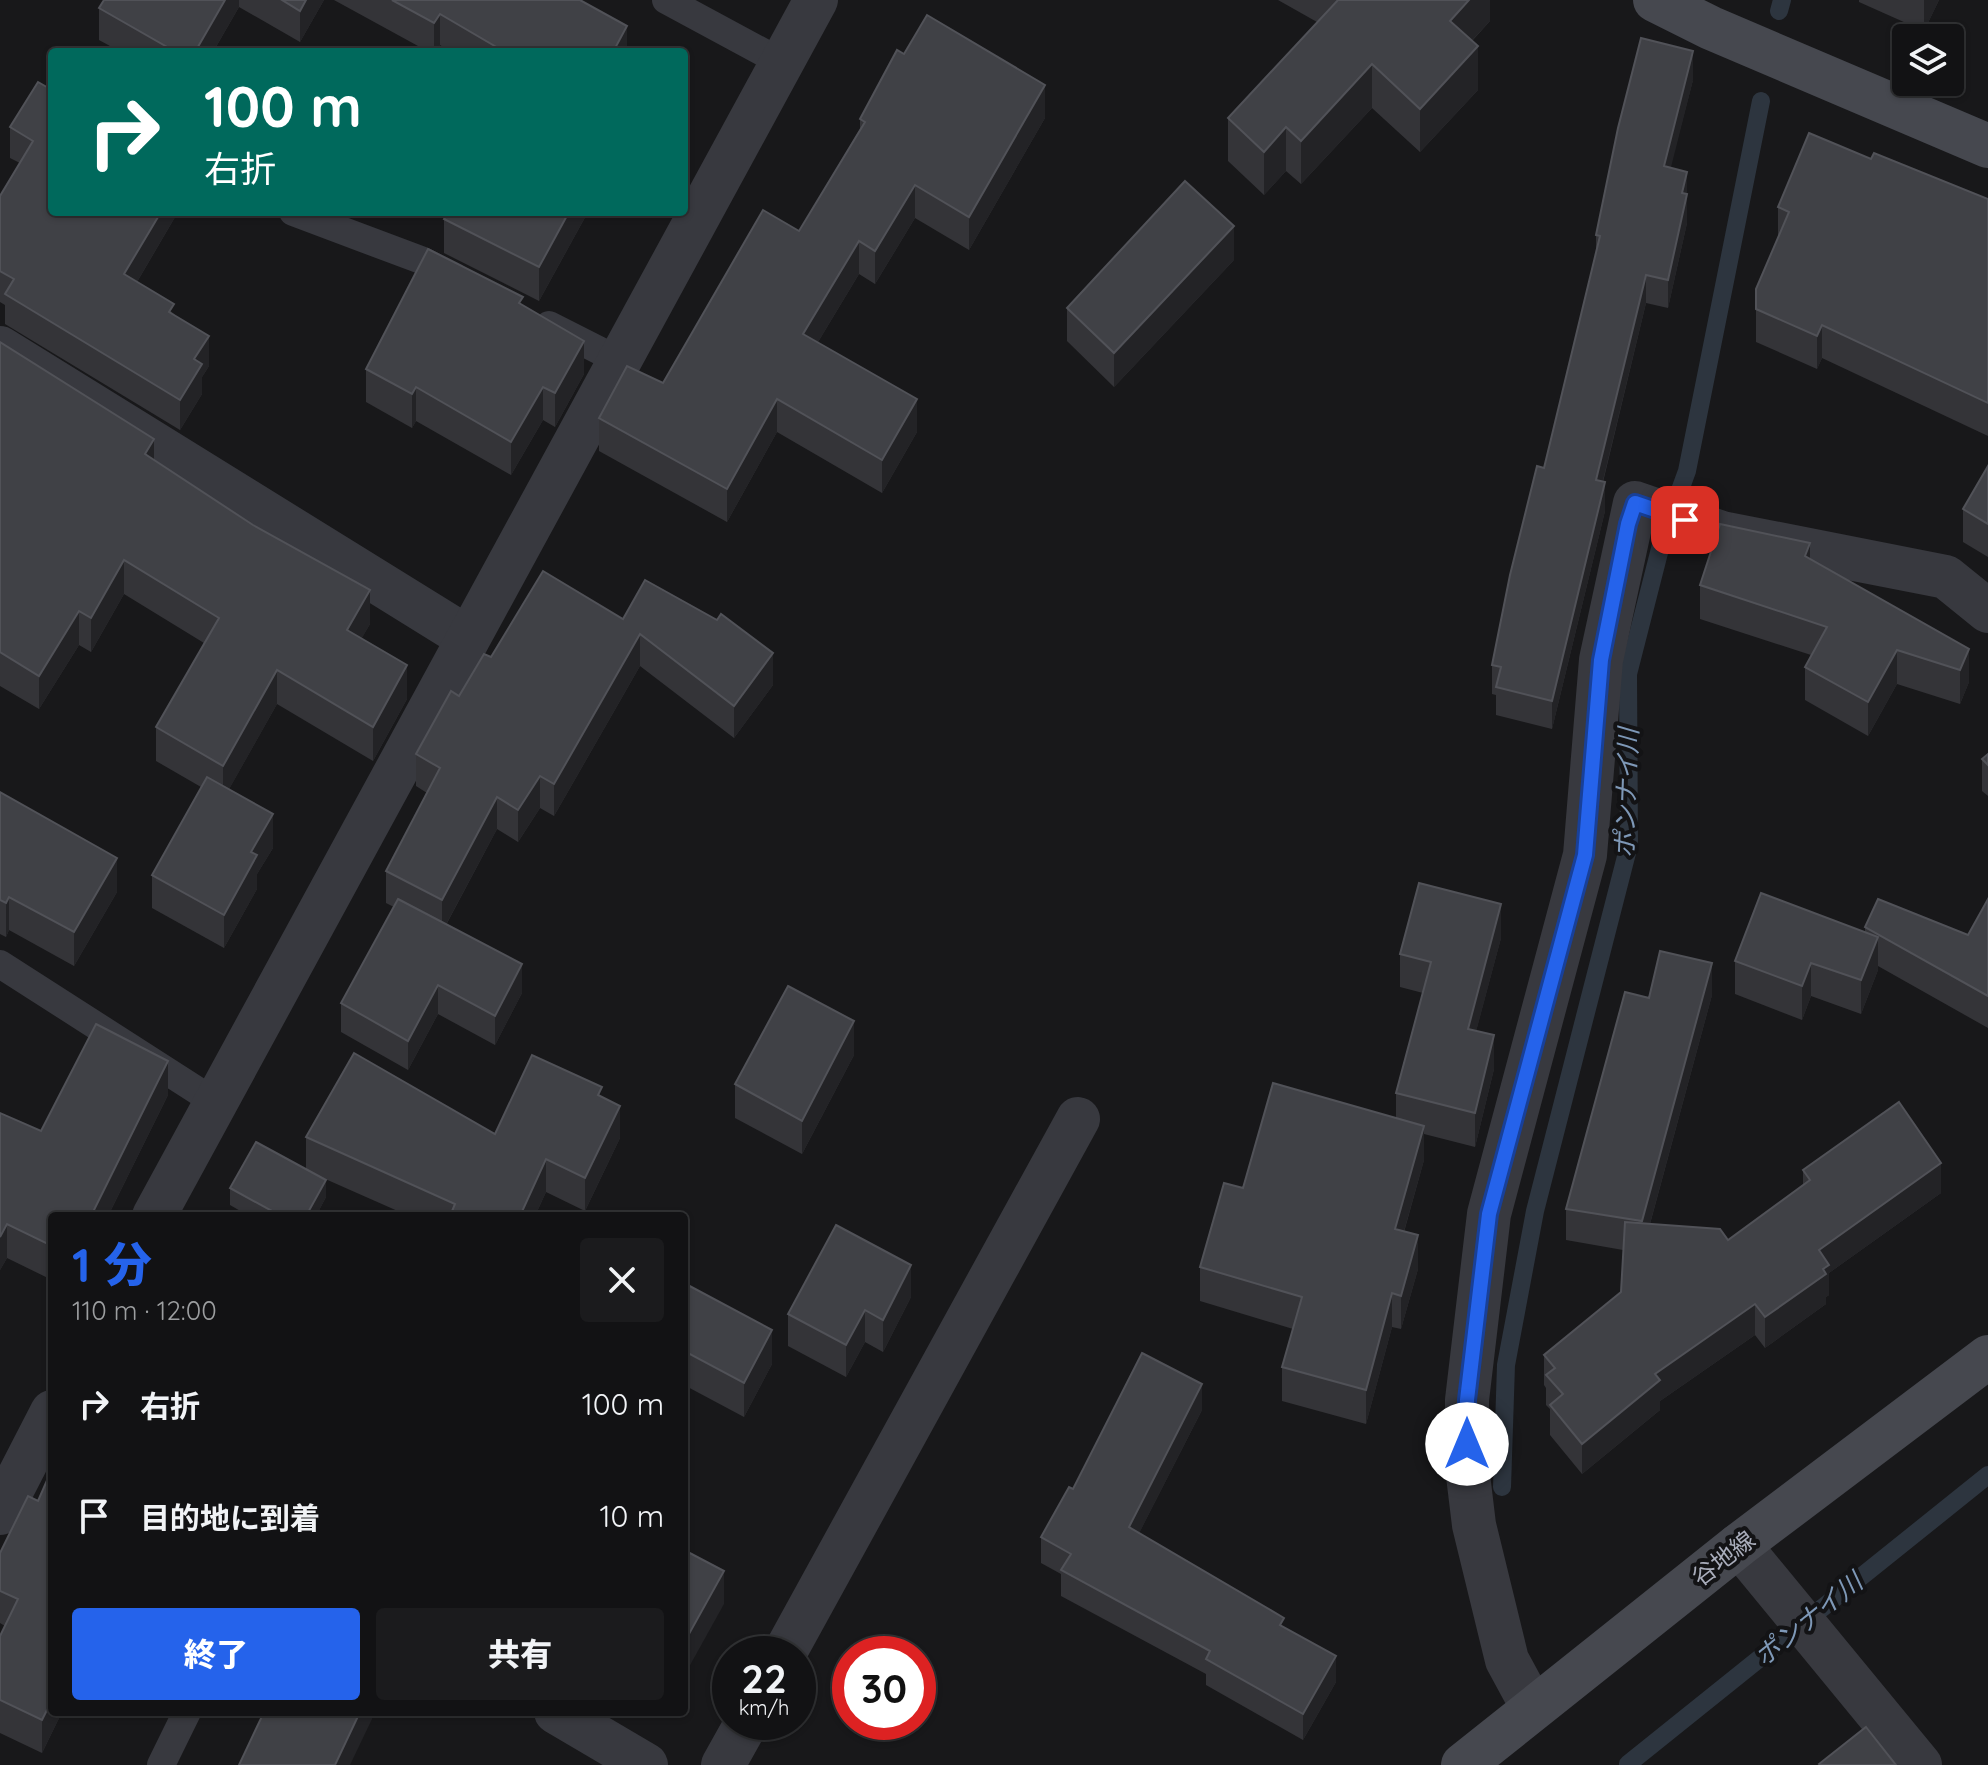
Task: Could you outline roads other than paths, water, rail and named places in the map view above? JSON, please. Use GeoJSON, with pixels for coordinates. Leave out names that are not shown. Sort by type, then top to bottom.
{"type":"FeatureCollection","features":[{"type":"Feature","properties":{"kind":"street"},"geometry":{"type":"LineString","coordinates":[[156,1212],[816,0]]}},
{"type":"Feature","properties":{"kind":"street"},"geometry":{"type":"LineString","coordinates":[[1655,0],[1711,28],[1985,138]]}},
{"type":"Feature","properties":{"kind":"street"},"geometry":{"type":"LineString","coordinates":[[0,348],[468,638]]}},
{"type":"Feature","properties":{"kind":"street"},"geometry":{"type":"LineString","coordinates":[[1533,1708],[1507,1660],[1474,1525],[1467,1467],[1467,1400],[1489,1214],[1585,855],[1601,660],[1635,503],[1722,533],[1946,577],[1988,611]]}},
{"type":"Feature","properties":{"kind":"street"},"geometry":{"type":"LineString","coordinates":[[794,1636],[1078,1119]]}},
{"type":"Feature","properties":{"kind":"street","name":"谷地線"},"geometry":{"type":"LineString","coordinates":[[1463,1765],[1739,1545],[1988,1357]]}},
{"type":"Feature","properties":{"kind":"street"},"geometry":{"type":"LineString","coordinates":[[0,1513],[48,1420]]}},
{"type":"Feature","properties":{"kind":"street"},"geometry":{"type":"LineString","coordinates":[[1739,1545],[1920,1765]]}},
{"type":"Feature","properties":{"kind":"street"},"geometry":{"type":"LineString","coordinates":[[563,1716],[646,1765]]}},
{"type":"Feature","properties":{"kind":"street"},"geometry":{"type":"LineString","coordinates":[[723,1765],[737,1740]]}},
{"type":"Feature","properties":{"kind":"lane"},"geometry":{"type":"LineString","coordinates":[[666,0],[781,62]]}},
{"type":"Feature","properties":{"kind":"lane"},"geometry":{"type":"LineString","coordinates":[[304,216],[421,260],[478,289]]}},
{"type":"Feature","properties":{"kind":"lane"},"geometry":{"type":"LineString","coordinates":[[521,310],[620,361]]}},
{"type":"Feature","properties":{"kind":"lane"},"geometry":{"type":"LineString","coordinates":[[0,964],[215,1102]]}},
{"type":"Feature","properties":{"kind":"lane"},"geometry":{"type":"LineString","coordinates":[[161,1765],[185,1716]]}},
{"type":"Feature","properties":{"kind":"waterway","name":"ポンナイ川"},"geometry":{"type":"LineString","coordinates":[[1779,11],[1782,0]]}},
{"type":"Feature","properties":{"kind":"waterway","name":"ポンナイ川"},"geometry":{"type":"LineString","coordinates":[[1502,1487],[1506,1365],[1535,1211],[1629,845],[1628,674],[1663,537],[1687,471],[1761,101]]}},
{"type":"Feature","properties":{"kind":"waterway","name":"ポンナイ川"},"geometry":{"type":"LineString","coordinates":[[1628,1764],[1988,1475]]}}]}
